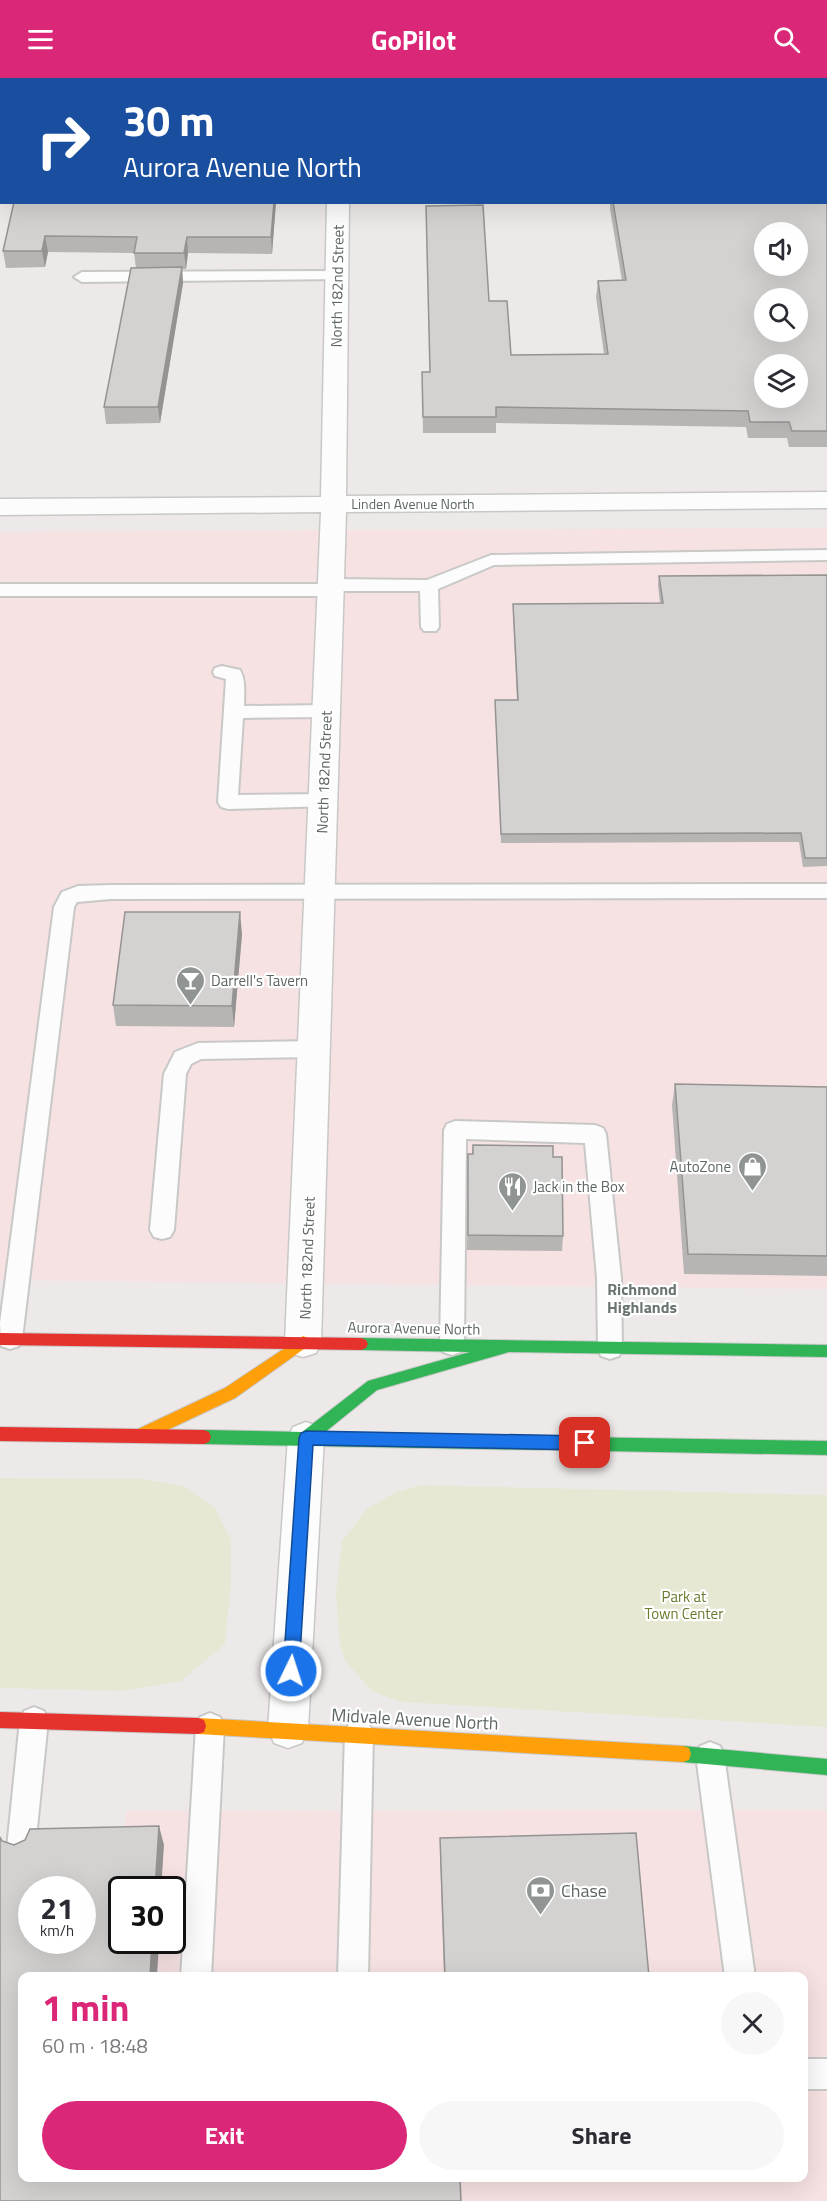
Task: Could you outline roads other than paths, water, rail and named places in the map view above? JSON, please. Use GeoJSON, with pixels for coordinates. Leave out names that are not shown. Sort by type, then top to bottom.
{"type":"FeatureCollection","features":[{"type":"Feature","properties":{"kind":"main road","name":"Aurora Avenue North"},"geometry":{"type":"LineString","coordinates":[[5,1339],[827,1352]]}},
{"type":"Feature","properties":{"kind":"main road"},"geometry":{"type":"LineString","coordinates":[[141,1435],[230,1393],[303,1342]]}},
{"type":"Feature","properties":{"kind":"main road"},"geometry":{"type":"LineString","coordinates":[[306,1438],[373,1385],[511,1347]]}},
{"type":"Feature","properties":{"kind":"main road"},"geometry":{"type":"LineString","coordinates":[[0,1434],[827,1448]]}},
{"type":"Feature","properties":{"kind":"main road","name":"Midvale Avenue North"},"geometry":{"type":"LineString","coordinates":[[0,1720],[359,1733],[710,1755],[827,1767]]}},
{"type":"Feature","properties":{"kind":"street","name":"North 182nd Street"},"geometry":{"type":"LineString","coordinates":[[303,1342],[331,587],[338,204]]}},
{"type":"Feature","properties":{"kind":"street","name":"Linden Avenue North"},"geometry":{"type":"LineString","coordinates":[[0,507],[827,500]]}},
{"type":"Feature","properties":{"kind":"street"},"geometry":{"type":"LineString","coordinates":[[288,1730],[306,1438]]}},
{"type":"Feature","properties":{"kind":"lane"},"geometry":{"type":"LineString","coordinates":[[82,277],[337,276]]}},
{"type":"Feature","properties":{"kind":"lane"},"geometry":{"type":"LineString","coordinates":[[0,590],[429,586],[492,560],[827,555]]}},
{"type":"Feature","properties":{"kind":"lane"},"geometry":{"type":"LineString","coordinates":[[429,586],[430,627]]}},
{"type":"Feature","properties":{"kind":"lane"},"geometry":{"type":"LineString","coordinates":[[222,672],[233,674],[235,679],[228,802],[323,801]]}},
{"type":"Feature","properties":{"kind":"lane"},"geometry":{"type":"LineString","coordinates":[[234,712],[326,711]]}},
{"type":"Feature","properties":{"kind":"lane"},"geometry":{"type":"LineString","coordinates":[[5,1339],[64,907],[69,897],[78,894],[111,892],[320,890],[827,891]]}},
{"type":"Feature","properties":{"kind":"lane"},"geometry":{"type":"LineString","coordinates":[[162,1230],[176,1074],[183,1058],[198,1051],[314,1049]]}},
{"type":"Feature","properties":{"kind":"lane"},"geometry":{"type":"LineString","coordinates":[[452,1346],[455,1130],[595,1134],[609,1278],[610,1348]]}},
{"type":"Feature","properties":{"kind":"lane"},"geometry":{"type":"LineString","coordinates":[[21,1848],[34,1720]]}},
{"type":"Feature","properties":{"kind":"lane"},"geometry":{"type":"LineString","coordinates":[[196,1972],[210,1726]]}},
{"type":"Feature","properties":{"kind":"lane"},"geometry":{"type":"LineString","coordinates":[[354,1972],[359,1733]]}},
{"type":"Feature","properties":{"kind":"lane"},"geometry":{"type":"LineString","coordinates":[[710,1755],[739,1972]]}},
{"type":"Feature","properties":{"kind":"lane"},"geometry":{"type":"LineString","coordinates":[[808,2074],[827,2074]]}},
{"type":"Feature","properties":{"kind":"place","name":"Darrell's Tavern"},"geometry":{"type":"Point","coordinates":[190,1006]}},
{"type":"Feature","properties":{"kind":"place","name":"AutoZone"},"geometry":{"type":"Point","coordinates":[752,1192]}},
{"type":"Feature","properties":{"kind":"place","name":"Jack in the Box"},"geometry":{"type":"Point","coordinates":[512,1212]}},
{"type":"Feature","properties":{"kind":"place","name":"Chase"},"geometry":{"type":"Point","coordinates":[540,1916]}},
{"type":"Feature","properties":{"kind":"district","name":"Richmond Highlands"},"geometry":{"type":"Point","coordinates":[642,1298]}},
{"type":"Feature","properties":{"kind":"park label","name":"Park at Town Center"},"geometry":{"type":"Point","coordinates":[684,1604]}}]}
